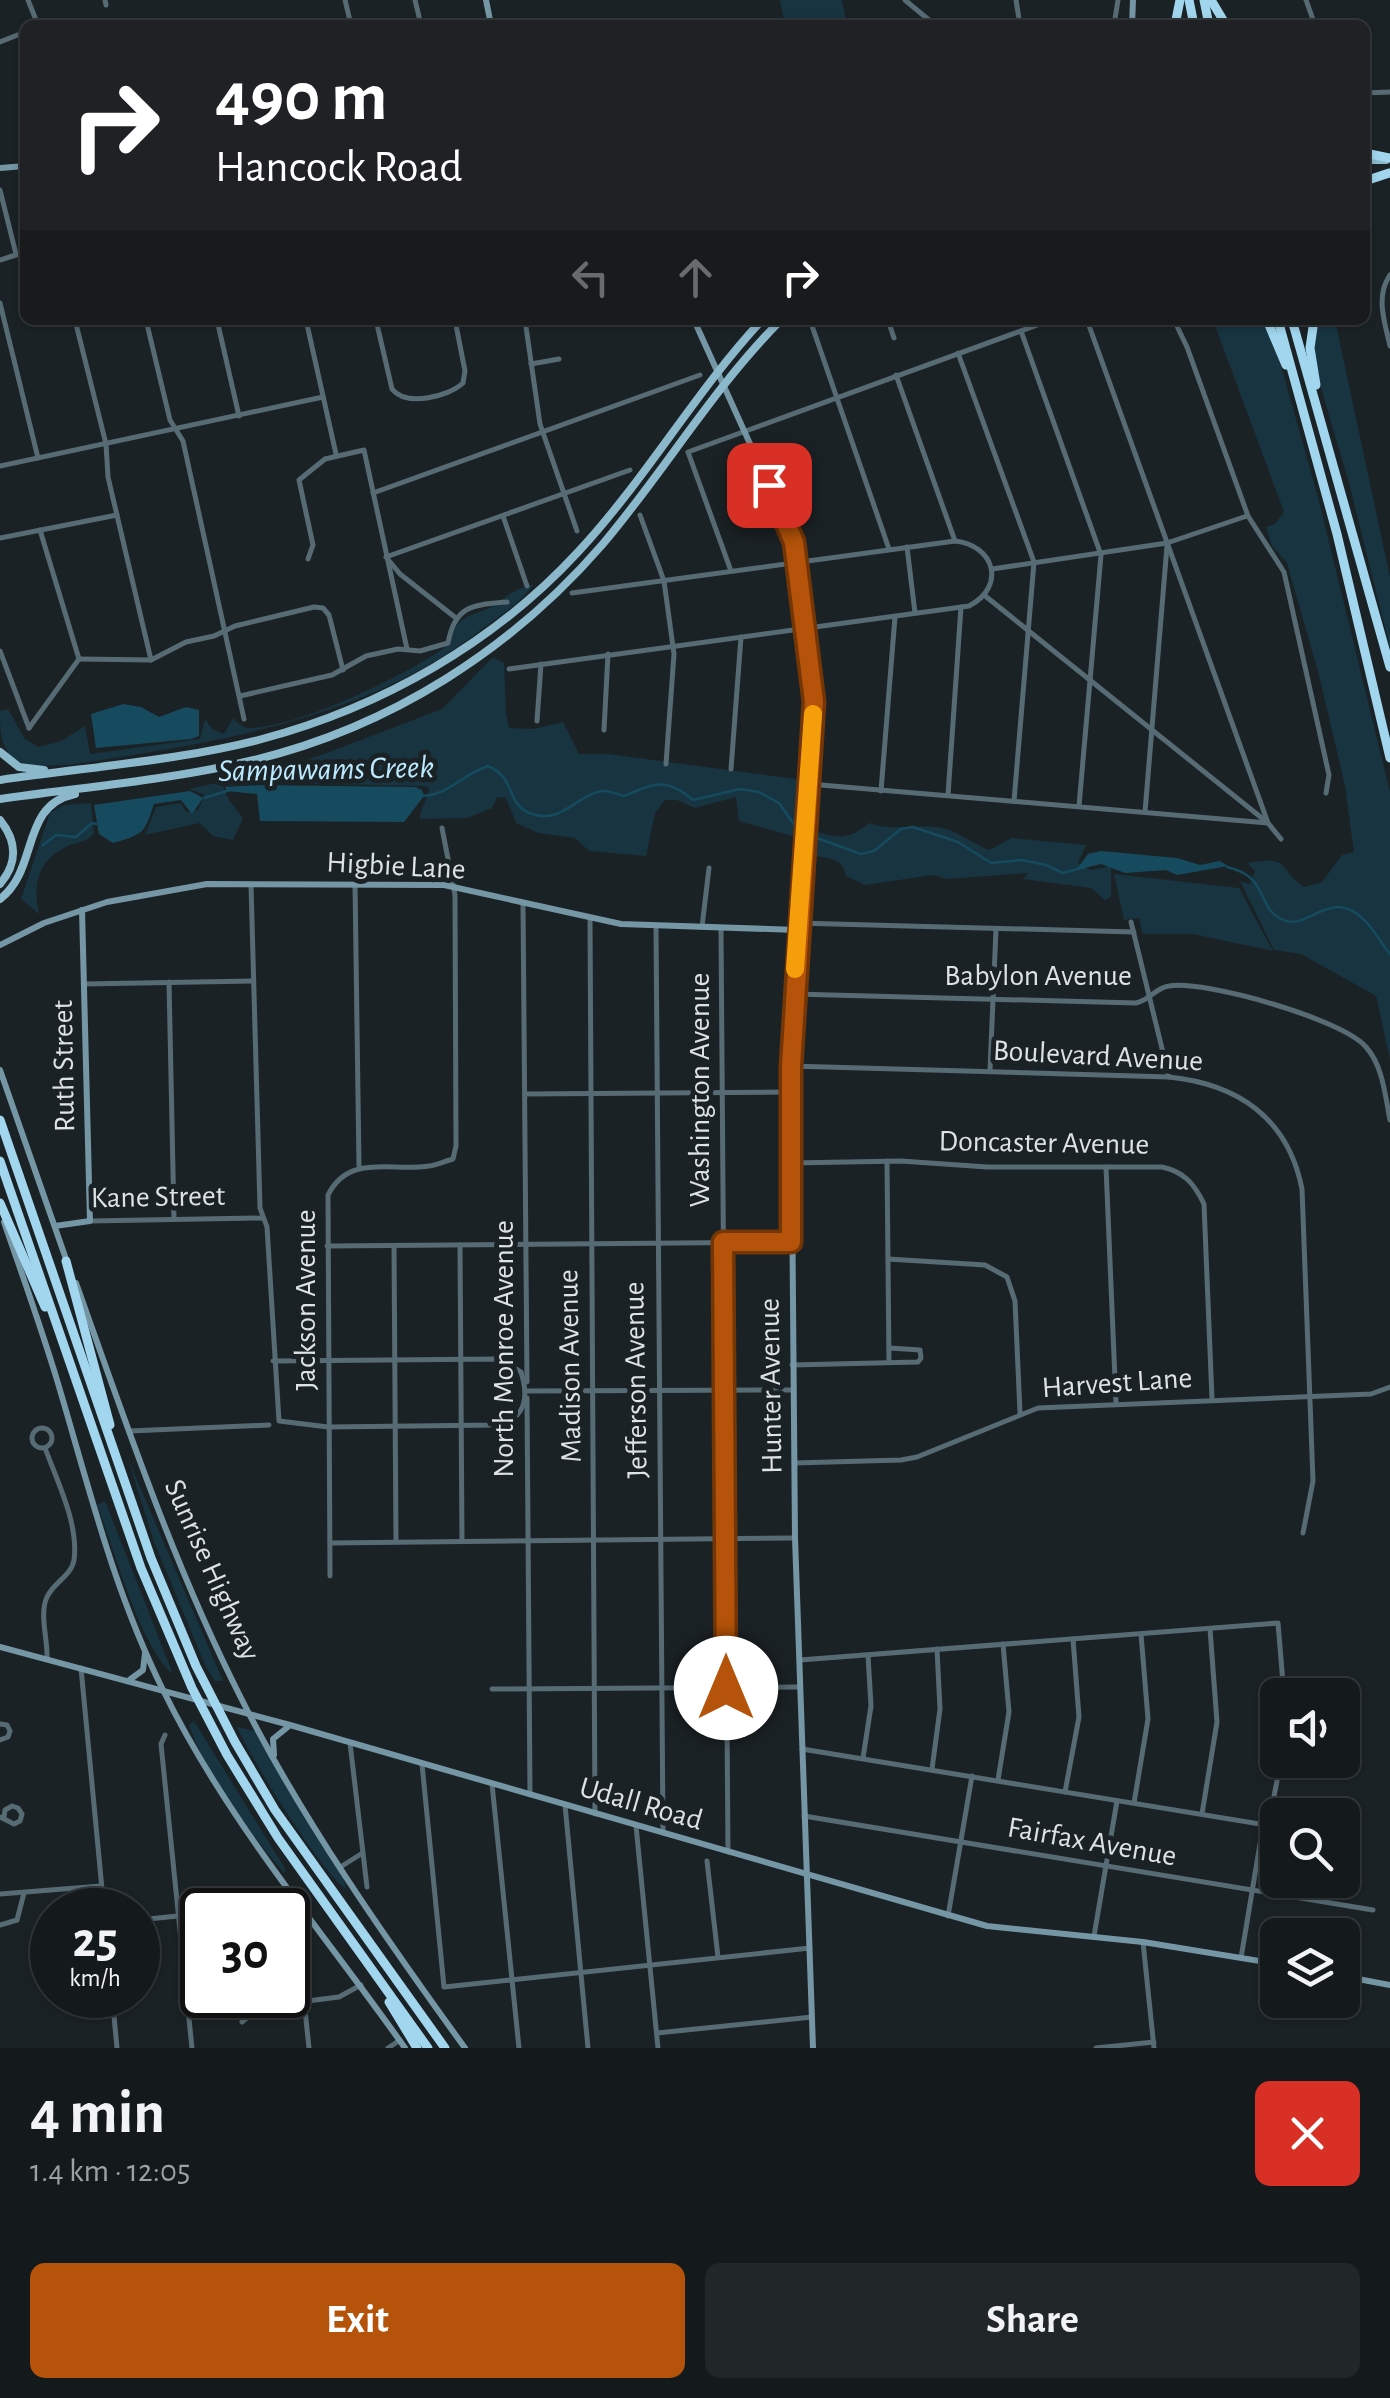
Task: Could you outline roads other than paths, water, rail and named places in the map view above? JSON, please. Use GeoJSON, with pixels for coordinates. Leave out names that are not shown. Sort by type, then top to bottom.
{"type":"FeatureCollection","features":[{"type":"Feature","properties":{"kind":"highway"},"geometry":{"type":"LineString","coordinates":[[1207,0],[1222,20]]}},
{"type":"Feature","properties":{"kind":"highway"},"geometry":{"type":"LineString","coordinates":[[1269,325],[1297,385]]}},
{"type":"Feature","properties":{"kind":"highway"},"geometry":{"type":"LineString","coordinates":[[1279,325],[1338,534],[1390,758]]}},
{"type":"Feature","properties":{"kind":"highway"},"geometry":{"type":"LineString","coordinates":[[1294,325],[1390,667]]}},
{"type":"Feature","properties":{"kind":"highway"},"geometry":{"type":"LineString","coordinates":[[1313,325],[1310,348],[1320,412]]}},
{"type":"Feature","properties":{"kind":"highway","name":"Sunrise Highway"},"geometry":{"type":"LineString","coordinates":[[0,1120],[156,1573],[202,1678],[302,1850],[445,2048]]}},
{"type":"Feature","properties":{"kind":"highway","name":"Sunrise Highway"},"geometry":{"type":"LineString","coordinates":[[0,1161],[140,1568],[185,1674],[211,1727],[269,1825],[428,2048]]}},
{"type":"Feature","properties":{"kind":"highway"},"geometry":{"type":"LineString","coordinates":[[0,1203],[68,1359]]}},
{"type":"Feature","properties":{"kind":"highway"},"geometry":{"type":"LineString","coordinates":[[66,1261],[116,1457]]}},
{"type":"Feature","properties":{"kind":"highway"},"geometry":{"type":"LineString","coordinates":[[371,1969],[417,2048]]}},
{"type":"Feature","properties":{"kind":"main road"},"geometry":{"type":"LineString","coordinates":[[0,780],[263,739],[358,706],[432,669],[513,612],[578,552],[758,325]]}},
{"type":"Feature","properties":{"kind":"main road"},"geometry":{"type":"LineString","coordinates":[[0,799],[221,768],[318,742],[409,701],[466,667],[533,615],[580,570],[777,325]]}},
{"type":"Feature","properties":{"kind":"main road"},"geometry":{"type":"LineString","coordinates":[[0,752],[19,767],[68,770]]}},
{"type":"Feature","properties":{"kind":"main road"},"geometry":{"type":"LineString","coordinates":[[0,899],[20,878],[35,826],[46,808],[60,797],[113,784]]}},
{"type":"Feature","properties":{"kind":"main road"},"geometry":{"type":"LineString","coordinates":[[0,820],[12,838],[14,854],[10,871],[0,884]]}},
{"type":"Feature","properties":{"kind":"street"},"geometry":{"type":"LineString","coordinates":[[905,0],[929,20]]}},
{"type":"Feature","properties":{"kind":"street"},"geometry":{"type":"LineString","coordinates":[[0,190],[16,254]]}},
{"type":"Feature","properties":{"kind":"street"},"geometry":{"type":"LineString","coordinates":[[0,260],[20,253]]}},
{"type":"Feature","properties":{"kind":"street"},"geometry":{"type":"LineString","coordinates":[[1390,275],[1384,283],[1382,299],[1390,346]]}},
{"type":"Feature","properties":{"kind":"street"},"geometry":{"type":"LineString","coordinates":[[0,303],[38,458]]}},
{"type":"Feature","properties":{"kind":"street"},"geometry":{"type":"LineString","coordinates":[[76,325],[106,444],[108,477],[151,660]]}},
{"type":"Feature","properties":{"kind":"street"},"geometry":{"type":"LineString","coordinates":[[147,325],[170,420],[183,440],[244,719]]}},
{"type":"Feature","properties":{"kind":"street"},"geometry":{"type":"LineString","coordinates":[[217,325],[239,416]]}},
{"type":"Feature","properties":{"kind":"street"},"geometry":{"type":"LineString","coordinates":[[307,325],[336,455]]}},
{"type":"Feature","properties":{"kind":"street"},"geometry":{"type":"LineString","coordinates":[[377,325],[390,383],[398,396],[410,399],[451,391],[464,380],[456,325]]}},
{"type":"Feature","properties":{"kind":"street"},"geometry":{"type":"LineString","coordinates":[[526,325],[542,431],[578,531]]}},
{"type":"Feature","properties":{"kind":"street","name":"Hunter Avenue"},"geometry":{"type":"LineString","coordinates":[[696,325],[794,542],[814,702],[791,1066],[795,1538],[813,2048]]}},
{"type":"Feature","properties":{"kind":"street"},"geometry":{"type":"LineString","coordinates":[[812,325],[889,550]]}},
{"type":"Feature","properties":{"kind":"street"},"geometry":{"type":"LineString","coordinates":[[890,325],[894,338]]}},
{"type":"Feature","properties":{"kind":"street"},"geometry":{"type":"LineString","coordinates":[[731,571],[688,452],[1036,325]]}},
{"type":"Feature","properties":{"kind":"street"},"geometry":{"type":"LineString","coordinates":[[1089,325],[1268,823]]}},
{"type":"Feature","properties":{"kind":"street"},"geometry":{"type":"LineString","coordinates":[[1176,325],[1248,516],[1284,572],[1329,775],[1326,793]]}},
{"type":"Feature","properties":{"kind":"street"},"geometry":{"type":"LineString","coordinates":[[1021,330],[1100,555],[1079,806]]}},
{"type":"Feature","properties":{"kind":"street"},"geometry":{"type":"LineString","coordinates":[[958,353],[1034,562],[1014,801]]}},
{"type":"Feature","properties":{"kind":"street"},"geometry":{"type":"LineString","coordinates":[[531,364],[559,358]]}},
{"type":"Feature","properties":{"kind":"street"},"geometry":{"type":"LineString","coordinates":[[373,493],[700,375]]}},
{"type":"Feature","properties":{"kind":"street"},"geometry":{"type":"LineString","coordinates":[[896,376],[955,540]]}},
{"type":"Feature","properties":{"kind":"street"},"geometry":{"type":"LineString","coordinates":[[0,466],[323,397]]}},
{"type":"Feature","properties":{"kind":"street"},"geometry":{"type":"LineString","coordinates":[[308,560],[312,545],[300,480],[325,459],[364,450],[407,649]]}},
{"type":"Feature","properties":{"kind":"street"},"geometry":{"type":"LineString","coordinates":[[386,557],[630,470]]}},
{"type":"Feature","properties":{"kind":"street"},"geometry":{"type":"LineString","coordinates":[[0,538],[117,515]]}},
{"type":"Feature","properties":{"kind":"street"},"geometry":{"type":"LineString","coordinates":[[640,515],[664,580],[672,646],[666,764]]}},
{"type":"Feature","properties":{"kind":"street"},"geometry":{"type":"LineString","coordinates":[[503,516],[527,586]]}},
{"type":"Feature","properties":{"kind":"street"},"geometry":{"type":"LineString","coordinates":[[992,569],[1168,543],[1248,516]]}},
{"type":"Feature","properties":{"kind":"street"},"geometry":{"type":"LineString","coordinates":[[40,530],[80,659]]}},
{"type":"Feature","properties":{"kind":"street"},"geometry":{"type":"LineString","coordinates":[[508,669],[962,607],[976,603],[984,595],[992,569],[982,550],[955,540],[572,593]]}},
{"type":"Feature","properties":{"kind":"street"},"geometry":{"type":"LineString","coordinates":[[1144,812],[1168,543]]}},
{"type":"Feature","properties":{"kind":"street"},"geometry":{"type":"LineString","coordinates":[[906,547],[915,614]]}},
{"type":"Feature","properties":{"kind":"street"},"geometry":{"type":"LineString","coordinates":[[386,557],[400,574],[456,618]]}},
{"type":"Feature","properties":{"kind":"street"},"geometry":{"type":"LineString","coordinates":[[984,595],[1268,823],[1281,839]]}},
{"type":"Feature","properties":{"kind":"street"},"geometry":{"type":"LineString","coordinates":[[240,696],[342,670],[366,656],[407,649],[420,651],[448,643],[456,618],[470,607],[507,602]]}},
{"type":"Feature","properties":{"kind":"street"},"geometry":{"type":"LineString","coordinates":[[80,659],[151,660],[186,642],[314,607],[323,608],[328,615],[342,670]]}},
{"type":"Feature","properties":{"kind":"street"},"geometry":{"type":"LineString","coordinates":[[948,795],[962,607]]}},
{"type":"Feature","properties":{"kind":"street"},"geometry":{"type":"LineString","coordinates":[[881,790],[895,617]]}},
{"type":"Feature","properties":{"kind":"street"},"geometry":{"type":"LineString","coordinates":[[731,769],[741,637]]}},
{"type":"Feature","properties":{"kind":"street"},"geometry":{"type":"LineString","coordinates":[[0,651],[29,728],[80,659]]}},
{"type":"Feature","properties":{"kind":"street"},"geometry":{"type":"LineString","coordinates":[[604,730],[608,654]]}},
{"type":"Feature","properties":{"kind":"street"},"geometry":{"type":"LineString","coordinates":[[537,721],[541,664]]}},
{"type":"Feature","properties":{"kind":"street"},"geometry":{"type":"LineString","coordinates":[[810,784],[1268,823]]}},
{"type":"Feature","properties":{"kind":"street"},"geometry":{"type":"LineString","coordinates":[[356,884],[358,1167],[431,1166],[452,1159],[458,1132],[453,886],[442,828]]}},
{"type":"Feature","properties":{"kind":"street"},"geometry":{"type":"LineString","coordinates":[[702,927],[710,868]]}},
{"type":"Feature","properties":{"kind":"street","name":"Higbie Lane"},"geometry":{"type":"LineString","coordinates":[[0,945],[82,910],[196,885],[453,886],[590,918],[656,927],[1134,932]]}},
{"type":"Feature","properties":{"kind":"street"},"geometry":{"type":"LineString","coordinates":[[251,886],[260,1208],[267,1227],[273,1361],[279,1422],[328,1427],[507,1423],[521,1412],[527,1391],[522,1372],[502,1360],[273,1361]]}},
{"type":"Feature","properties":{"kind":"street","name":"North Monroe Avenue"},"geometry":{"type":"LineString","coordinates":[[522,902],[530,1795]]}},
{"type":"Feature","properties":{"kind":"street","name":"Ruth Street"},"geometry":{"type":"LineString","coordinates":[[82,910],[90,1220]]}},
{"type":"Feature","properties":{"kind":"street","name":"Madison Avenue"},"geometry":{"type":"LineString","coordinates":[[590,918],[596,1814]]}},
{"type":"Feature","properties":{"kind":"street"},"geometry":{"type":"LineString","coordinates":[[1132,922],[1168,1077]]}},
{"type":"Feature","properties":{"kind":"street","name":"Jefferson Avenue"},"geometry":{"type":"LineString","coordinates":[[656,927],[663,1833]]}},
{"type":"Feature","properties":{"kind":"street","name":"Washington Avenue"},"geometry":{"type":"LineString","coordinates":[[721,928],[728,1852]]}},
{"type":"Feature","properties":{"kind":"street"},"geometry":{"type":"LineString","coordinates":[[990,1071],[996,928]]}},
{"type":"Feature","properties":{"kind":"street"},"geometry":{"type":"LineString","coordinates":[[84,984],[253,981]]}},
{"type":"Feature","properties":{"kind":"street"},"geometry":{"type":"LineString","coordinates":[[169,982],[174,1219]]}},
{"type":"Feature","properties":{"kind":"street","name":"Babylon Avenue"},"geometry":{"type":"LineString","coordinates":[[794,994],[1136,1003],[1156,989],[1180,985],[1287,1007],[1364,1044],[1374,1058],[1390,1120]]}},
{"type":"Feature","properties":{"kind":"street","name":"Boulevard Avenue"},"geometry":{"type":"LineString","coordinates":[[791,1066],[1168,1077],[1202,1081],[1245,1100],[1266,1118],[1292,1155],[1302,1189],[1312,1494],[1302,1533]]}},
{"type":"Feature","properties":{"kind":"street","name":"Sunrise Highway"},"geometry":{"type":"LineString","coordinates":[[0,1070],[127,1431],[208,1629],[275,1760],[399,1956],[464,2048]]}},
{"type":"Feature","properties":{"kind":"street"},"geometry":{"type":"LineString","coordinates":[[525,1094],[791,1092]]}},
{"type":"Feature","properties":{"kind":"street"},"geometry":{"type":"LineString","coordinates":[[887,1161],[889,1362]]}},
{"type":"Feature","properties":{"kind":"street","name":"Doncaster Avenue"},"geometry":{"type":"LineString","coordinates":[[791,1163],[887,1161],[987,1167],[1162,1167],[1177,1171],[1189,1180],[1204,1204],[1212,1399]]}},
{"type":"Feature","properties":{"kind":"street","name":"Jackson Avenue"},"geometry":{"type":"LineString","coordinates":[[330,1576],[328,1195],[334,1184],[358,1167]]}},
{"type":"Feature","properties":{"kind":"street"},"geometry":{"type":"LineString","coordinates":[[1106,1167],[1116,1404]]}},
{"type":"Feature","properties":{"kind":"street"},"geometry":{"type":"LineString","coordinates":[[0,1211],[53,1367],[104,1547],[164,1691],[231,1812],[405,2048]]}},
{"type":"Feature","properties":{"kind":"street","name":"Kane Street"},"geometry":{"type":"LineString","coordinates":[[55,1226],[90,1220],[263,1218]]}},
{"type":"Feature","properties":{"kind":"street"},"geometry":{"type":"LineString","coordinates":[[327,1246],[791,1242]]}},
{"type":"Feature","properties":{"kind":"street"},"geometry":{"type":"LineString","coordinates":[[460,1245],[462,1541]]}},
{"type":"Feature","properties":{"kind":"street"},"geometry":{"type":"LineString","coordinates":[[394,1246],[396,1542]]}},
{"type":"Feature","properties":{"kind":"street"},"geometry":{"type":"LineString","coordinates":[[888,1259],[985,1265],[1007,1277],[1013,1287],[1020,1413]]}},
{"type":"Feature","properties":{"kind":"street"},"geometry":{"type":"LineString","coordinates":[[792,1365],[918,1362],[921,1354],[916,1348],[889,1348]]}},
{"type":"Feature","properties":{"kind":"street","name":"Harvest Lane"},"geometry":{"type":"LineString","coordinates":[[794,1463],[917,1457],[1038,1408],[1371,1394],[1390,1387]]}},
{"type":"Feature","properties":{"kind":"street"},"geometry":{"type":"LineString","coordinates":[[527,1391],[793,1390]]}},
{"type":"Feature","properties":{"kind":"street"},"geometry":{"type":"LineString","coordinates":[[127,1431],[269,1425]]}},
{"type":"Feature","properties":{"kind":"street"},"geometry":{"type":"LineString","coordinates":[[46,1448],[72,1528],[74,1550],[74,1564],[47,1596],[47,1658]]}},
{"type":"Feature","properties":{"kind":"street"},"geometry":{"type":"LineString","coordinates":[[330,1543],[795,1538]]}},
{"type":"Feature","properties":{"kind":"street"},"geometry":{"type":"LineString","coordinates":[[798,1660],[1278,1623],[1283,1678]]}},
{"type":"Feature","properties":{"kind":"street"},"geometry":{"type":"LineString","coordinates":[[1202,1814],[1216,1722],[1210,1629]]}},
{"type":"Feature","properties":{"kind":"street"},"geometry":{"type":"LineString","coordinates":[[1134,1803],[1148,1718],[1142,1634]]}},
{"type":"Feature","properties":{"kind":"street"},"geometry":{"type":"LineString","coordinates":[[1065,1792],[1079,1717],[1073,1639]]}},
{"type":"Feature","properties":{"kind":"street"},"geometry":{"type":"LineString","coordinates":[[998,1780],[1008,1712],[1003,1644]]}},
{"type":"Feature","properties":{"kind":"street","name":"Udall Road"},"geometry":{"type":"LineString","coordinates":[[0,1646],[290,1725],[987,1926],[1144,1942],[1260,1961]]}},
{"type":"Feature","properties":{"kind":"street"},"geometry":{"type":"LineString","coordinates":[[932,1769],[940,1709],[937,1649]]}},
{"type":"Feature","properties":{"kind":"street"},"geometry":{"type":"LineString","coordinates":[[128,1681],[143,1670],[146,1652]]}},
{"type":"Feature","properties":{"kind":"street"},"geometry":{"type":"LineString","coordinates":[[863,1758],[871,1706],[868,1655]]}},
{"type":"Feature","properties":{"kind":"street"},"geometry":{"type":"LineString","coordinates":[[0,1894],[101,1886],[81,1668]]}},
{"type":"Feature","properties":{"kind":"street"},"geometry":{"type":"LineString","coordinates":[[492,1689],[800,1687]]}},
{"type":"Feature","properties":{"kind":"street"},"geometry":{"type":"LineString","coordinates":[[0,1724],[10,1731],[6,1740],[0,1740]]}},
{"type":"Feature","properties":{"kind":"street"},"geometry":{"type":"LineString","coordinates":[[275,1760],[273,1739],[290,1725]]}},
{"type":"Feature","properties":{"kind":"street"},"geometry":{"type":"LineString","coordinates":[[165,1735],[161,1744],[192,2048]]}},
{"type":"Feature","properties":{"kind":"street"},"geometry":{"type":"LineString","coordinates":[[350,1743],[366,1887]]}},
{"type":"Feature","properties":{"kind":"street"},"geometry":{"type":"LineString","coordinates":[[801,1748],[1260,1825]]}},
{"type":"Feature","properties":{"kind":"street"},"geometry":{"type":"LineString","coordinates":[[422,1764],[444,1987],[810,1948]]}},
{"type":"Feature","properties":{"kind":"street"},"geometry":{"type":"LineString","coordinates":[[948,1916],[972,1776]]}},
{"type":"Feature","properties":{"kind":"street"},"geometry":{"type":"LineString","coordinates":[[492,1784],[520,2048]]}},
{"type":"Feature","properties":{"kind":"street"},"geometry":{"type":"LineString","coordinates":[[1094,1936],[1117,1800]]}},
{"type":"Feature","properties":{"kind":"street"},"geometry":{"type":"LineString","coordinates":[[565,1805],[588,2048]]}},
{"type":"Feature","properties":{"kind":"street","name":"Fairfax Avenue"},"geometry":{"type":"LineString","coordinates":[[803,1816],[1373,1910]]}},
{"type":"Feature","properties":{"kind":"street"},"geometry":{"type":"LineString","coordinates":[[636,1826],[658,2048]]}},
{"type":"Feature","properties":{"kind":"street"},"geometry":{"type":"LineString","coordinates":[[1241,1958],[1260,1851]]}},
{"type":"Feature","properties":{"kind":"street"},"geometry":{"type":"LineString","coordinates":[[342,1866],[361,1854]]}},
{"type":"Feature","properties":{"kind":"street"},"geometry":{"type":"LineString","coordinates":[[707,1861],[718,1958]]}},
{"type":"Feature","properties":{"kind":"street"},"geometry":{"type":"LineString","coordinates":[[0,1925],[17,1920],[24,1892]]}},
{"type":"Feature","properties":{"kind":"street"},"geometry":{"type":"LineString","coordinates":[[160,1918],[178,1916]]}},
{"type":"Feature","properties":{"kind":"street"},"geometry":{"type":"LineString","coordinates":[[1096,2048],[1154,2045],[1144,1942]]}},
{"type":"Feature","properties":{"kind":"street"},"geometry":{"type":"LineString","coordinates":[[1360,1979],[1390,1985]]}},
{"type":"Feature","properties":{"kind":"street"},"geometry":{"type":"LineString","coordinates":[[310,2000],[342,1996],[361,1984]]}},
{"type":"Feature","properties":{"kind":"street"},"geometry":{"type":"LineString","coordinates":[[656,2034],[812,2017]]}},
{"type":"Feature","properties":{"kind":"street"},"geometry":{"type":"LineString","coordinates":[[114,2018],[117,2048]]}},
{"type":"Feature","properties":{"kind":"street"},"geometry":{"type":"LineString","coordinates":[[242,2022],[247,2018]]}},
{"type":"Feature","properties":{"kind":"street"},"geometry":{"type":"LineString","coordinates":[[306,2018],[309,2048]]}},
{"type":"Feature","properties":{"kind":"street"},"geometry":{"type":"LineString","coordinates":[[388,2048],[400,2040]]}},
{"type":"Feature","properties":{"kind":"waterway","name":"Sampawams Creek"},"geometry":{"type":"LineString","coordinates":[[422,796],[440,792],[488,766],[503,776],[521,808],[539,816],[558,813],[601,791],[624,796],[660,784],[693,800],[740,789],[759,792],[779,803],[800,833]]}},
{"type":"Feature","properties":{"kind":"waterway","name":"Sampawams Creek"},"geometry":{"type":"LineString","coordinates":[[204,798],[230,790]]}},
{"type":"Feature","properties":{"kind":"waterway","name":"Sampawams Creek"},"geometry":{"type":"LineString","coordinates":[[43,845],[56,835],[76,837],[92,823],[96,824]]}},
{"type":"Feature","properties":{"kind":"waterway","name":"Sampawams Creek"},"geometry":{"type":"LineString","coordinates":[[814,837],[861,854],[874,851],[901,829],[913,827],[958,842],[991,863],[1022,860],[1063,873],[1085,867]]}},
{"type":"Feature","properties":{"kind":"waterway","name":"Sampawams Creek"},"geometry":{"type":"LineString","coordinates":[[1227,867],[1250,877],[1281,919],[1300,921],[1328,909],[1349,909],[1365,921],[1390,954]]}}]}
